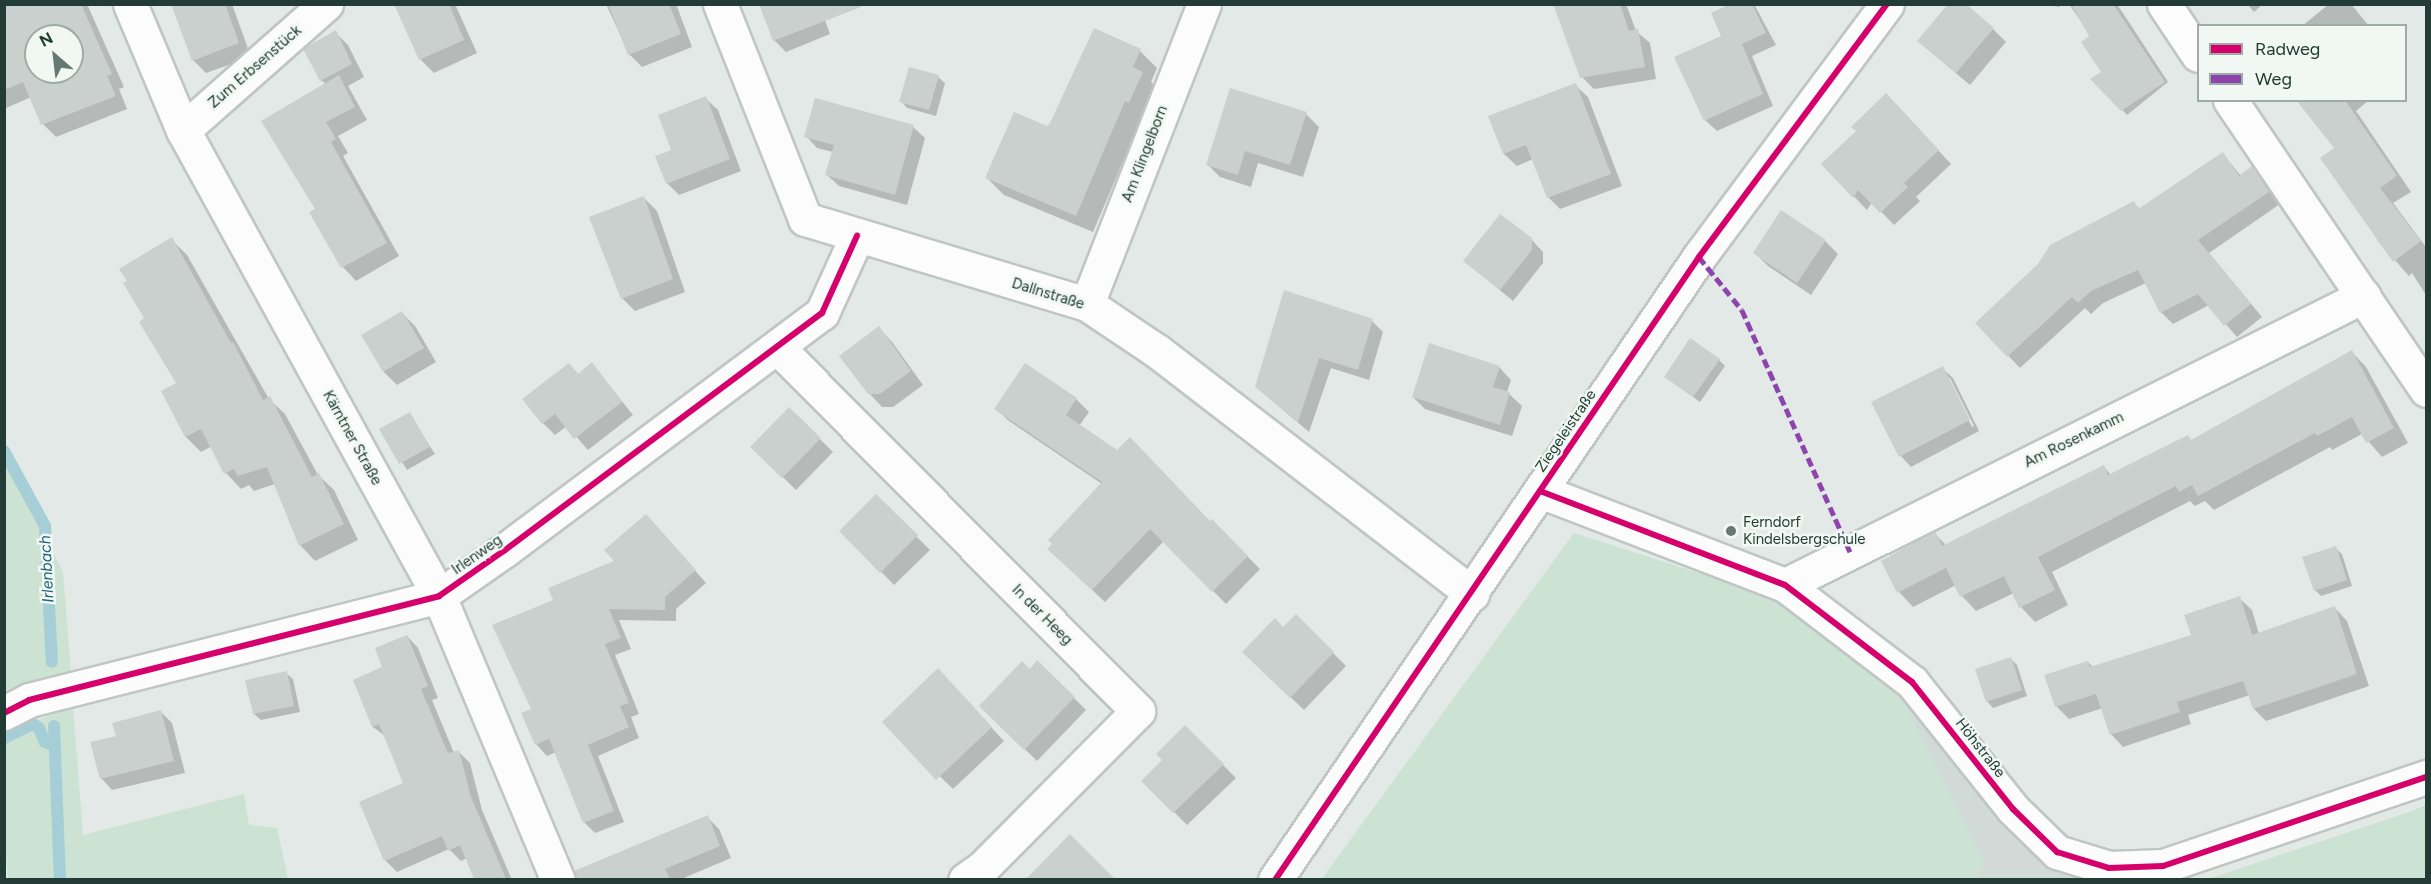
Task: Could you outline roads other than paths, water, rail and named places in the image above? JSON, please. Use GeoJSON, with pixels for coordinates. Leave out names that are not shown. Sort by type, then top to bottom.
{"type":"FeatureCollection","features":[{"type":"Feature","properties":{"kind":"street","name":"Kärntner Straße"},"geometry":{"type":"LineString","coordinates":[[130,4],[183,130],[439,596],[558,879]]}},
{"type":"Feature","properties":{"kind":"street","name":"Zum Erbsenstück"},"geometry":{"type":"LineString","coordinates":[[183,130],[326,4]]}},
{"type":"Feature","properties":{"kind":"street","name":"Dallnstraße"},"geometry":{"type":"LineString","coordinates":[[720,4],[805,219],[1087,304],[1157,351],[1472,594]]}},
{"type":"Feature","properties":{"kind":"street","name":"Am Klingelborn"},"geometry":{"type":"LineString","coordinates":[[1087,304],[1204,4]]}},
{"type":"Feature","properties":{"kind":"street","name":"Ziegeleistraße"},"geometry":{"type":"LineString","coordinates":[[1275,879],[1472,594],[1699,257],[1887,4]]}},
{"type":"Feature","properties":{"kind":"street"},"geometry":{"type":"LineString","coordinates":[[2164,4],[2197,52]]}},
{"type":"Feature","properties":{"kind":"street"},"geometry":{"type":"LineString","coordinates":[[2231,102],[2427,390]]}},
{"type":"Feature","properties":{"kind":"street","name":"Irlenweg"},"geometry":{"type":"LineString","coordinates":[[4,713],[28,700],[439,596],[505,550],[822,314],[857,236]]}},
{"type":"Feature","properties":{"kind":"street","name":"Am Rosenkamm"},"geometry":{"type":"LineString","coordinates":[[1785,585],[2364,296]]}},
{"type":"Feature","properties":{"kind":"street","name":"In der Heeg"},"geometry":{"type":"LineString","coordinates":[[777,347],[1138,711],[983,867],[965,879]]}},
{"type":"Feature","properties":{"kind":"street","name":"Höhstraße"},"geometry":{"type":"LineString","coordinates":[[1540,491],[1785,585],[1912,682],[2013,809],[2057,852],[2109,868],[2163,866],[2427,777]]}},
{"type":"Feature","properties":{"kind":"waterway","name":"Irlenbach"},"geometry":{"type":"LineString","coordinates":[[4,451],[45,526],[52,662]]}},
{"type":"Feature","properties":{"kind":"waterway"},"geometry":{"type":"LineString","coordinates":[[4,738],[33,724],[39,728],[45,742],[55,745]]}},
{"type":"Feature","properties":{"kind":"waterway","name":"Irlenbach"},"geometry":{"type":"LineString","coordinates":[[54,726],[60,880]]}},
{"type":"Feature","properties":{"kind":"place","name":"Ferndorf Kindelsbergschule"},"geometry":{"type":"Point","coordinates":[1731,531]}}]}
